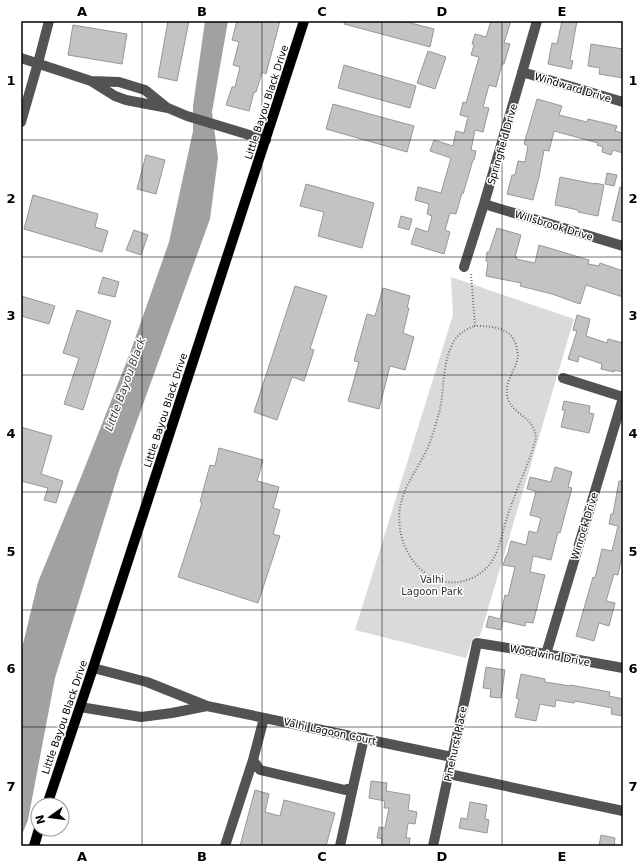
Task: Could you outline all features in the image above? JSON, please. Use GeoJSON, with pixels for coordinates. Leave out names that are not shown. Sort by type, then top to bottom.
{"type":"FeatureCollection","features":[{"type":"Feature","properties":{"kind":"main road","name":"Little Bayou Black Drive"},"geometry":{"type":"LineString","coordinates":[[50,797],[304,21]]}},
{"type":"Feature","properties":{"kind":"street"},"geometry":{"type":"LineString","coordinates":[[21,122],[49,21]]}},
{"type":"Feature","properties":{"kind":"street","name":"Springfield Drive"},"geometry":{"type":"LineString","coordinates":[[468,269],[484,204],[537,21]]}},
{"type":"Feature","properties":{"kind":"street"},"geometry":{"type":"LineString","coordinates":[[21,58],[91,81],[115,96],[126,100],[168,108],[187,116],[266,140]]}},
{"type":"Feature","properties":{"kind":"street","name":"Windward Drive"},"geometry":{"type":"LineString","coordinates":[[522,72],[623,102]]}},
{"type":"Feature","properties":{"kind":"street"},"geometry":{"type":"LineString","coordinates":[[91,81],[118,82],[145,90],[168,108]]}},
{"type":"Feature","properties":{"kind":"street","name":"Willsbrook Drive"},"geometry":{"type":"LineString","coordinates":[[484,204],[623,246]]}},
{"type":"Feature","properties":{"kind":"street"},"geometry":{"type":"LineString","coordinates":[[563,378],[623,398]]}},
{"type":"Feature","properties":{"kind":"street","name":"Winrock Drive"},"geometry":{"type":"LineString","coordinates":[[546,654],[623,398]]}},
{"type":"Feature","properties":{"kind":"street","name":"Woodwind Drive"},"geometry":{"type":"LineString","coordinates":[[477,643],[623,668]]}},
{"type":"Feature","properties":{"kind":"street","name":"Pinehurst Place"},"geometry":{"type":"LineString","coordinates":[[434,846],[477,643]]}},
{"type":"Feature","properties":{"kind":"street","name":"Valhi Lagoon Court"},"geometry":{"type":"LineString","coordinates":[[93,668],[147,682],[207,706],[452,757]]}},
{"type":"Feature","properties":{"kind":"street","name":"Valhi Lagoon Court"},"geometry":{"type":"LineString","coordinates":[[80,707],[141,717],[207,706]]}},
{"type":"Feature","properties":{"kind":"street"},"geometry":{"type":"LineString","coordinates":[[225,846],[253,760],[264,718]]}},
{"type":"Feature","properties":{"kind":"street"},"geometry":{"type":"LineString","coordinates":[[340,846],[364,738]]}},
{"type":"Feature","properties":{"kind":"street"},"geometry":{"type":"LineString","coordinates":[[253,760],[260,770],[345,790],[353,786]]}},
{"type":"Feature","properties":{"kind":"street"},"geometry":{"type":"LineString","coordinates":[[449,774],[623,811]]}},
{"type":"Feature","properties":{"kind":"path"},"geometry":{"type":"LineString","coordinates":[[468,269],[475,326]]}},
{"type":"Feature","properties":{"kind":"path"},"geometry":{"type":"LineString","coordinates":[[475,326],[490,326],[499,328],[511,336],[515,342],[518,357],[507,383],[506,392],[509,401],[532,424],[536,431],[536,438],[510,508],[496,555],[484,571],[474,577],[463,581],[443,581],[432,578],[416,564],[403,544],[398,517],[400,502],[404,490],[420,464],[433,434],[441,406],[444,366],[452,343],[466,330],[475,326]]}},
{"type":"Feature","properties":{"kind":"green space","name":"Valhi Lagoon Park"},"geometry":{"type":"Polygon","coordinates":[[[451,277],[574,319],[480,636],[473,638],[466,658],[355,630],[453,315],[451,277]]]}},
{"type":"Feature","properties":{"kind":"water","name":"Little Bayou Black"},"geometry":{"type":"Polygon","coordinates":[[[205,21],[228,21],[212,112],[218,158],[210,219],[120,468],[55,678],[32,797],[30,797],[28,820],[21,837],[22,648],[38,582],[130,353],[169,242],[193,131],[193,106],[205,21]]]}},
{"type":"Feature","properties":{"kind":"building"},"geometry":{"type":"Polygon","coordinates":[[[168,21],[189,21],[177,81],[158,77],[168,21]]]}},
{"type":"Feature","properties":{"kind":"building"},"geometry":{"type":"Polygon","coordinates":[[[237,21],[280,21],[266,74],[262,72],[256,92],[254,92],[249,111],[226,105],[232,87],[235,87],[240,67],[233,65],[239,42],[232,40],[237,21]]]}},
{"type":"Feature","properties":{"kind":"building"},"geometry":{"type":"Polygon","coordinates":[[[345,21],[403,21],[434,29],[430,47],[344,24],[345,21]]]}},
{"type":"Feature","properties":{"kind":"building"},"geometry":{"type":"Polygon","coordinates":[[[491,21],[511,21],[504,43],[510,44],[504,64],[502,64],[496,87],[489,85],[483,107],[489,108],[483,132],[475,130],[471,150],[476,151],[474,160],[456,214],[450,213],[445,230],[450,232],[444,254],[411,244],[416,228],[428,232],[432,216],[427,214],[429,204],[415,200],[418,187],[441,193],[451,158],[430,151],[434,140],[453,146],[456,131],[464,133],[468,117],[460,115],[463,102],[466,103],[479,57],[471,55],[474,45],[472,44],[475,34],[486,37],[491,21]]]}},
{"type":"Feature","properties":{"kind":"building"},"geometry":{"type":"Polygon","coordinates":[[[562,21],[577,21],[570,60],[573,61],[571,69],[548,64],[552,43],[557,44],[562,21]]]}},
{"type":"Feature","properties":{"kind":"building"},"geometry":{"type":"Polygon","coordinates":[[[73,25],[127,34],[122,64],[68,55],[73,25]]]}},
{"type":"Feature","properties":{"kind":"building"},"geometry":{"type":"Polygon","coordinates":[[[591,44],[623,49],[623,78],[599,74],[600,68],[588,66],[591,44]]]}},
{"type":"Feature","properties":{"kind":"building"},"geometry":{"type":"Polygon","coordinates":[[[428,51],[446,57],[435,89],[417,83],[428,51]]]}},
{"type":"Feature","properties":{"kind":"building"},"geometry":{"type":"Polygon","coordinates":[[[344,65],[416,86],[410,108],[338,88],[344,65]]]}},
{"type":"Feature","properties":{"kind":"building"},"geometry":{"type":"Polygon","coordinates":[[[537,99],[562,106],[559,115],[587,122],[588,119],[617,126],[615,131],[623,133],[623,153],[613,150],[611,155],[602,152],[603,147],[597,145],[598,143],[554,131],[549,151],[544,150],[533,200],[507,194],[512,175],[515,175],[518,161],[525,162],[528,146],[524,144],[537,99]]]}},
{"type":"Feature","properties":{"kind":"building"},"geometry":{"type":"Polygon","coordinates":[[[333,104],[414,126],[407,152],[326,129],[333,104]]]}},
{"type":"Feature","properties":{"kind":"building"},"geometry":{"type":"Polygon","coordinates":[[[146,155],[165,160],[156,194],[137,189],[146,155]]]}},
{"type":"Feature","properties":{"kind":"building"},"geometry":{"type":"Polygon","coordinates":[[[607,173],[617,175],[614,186],[605,184],[607,173]]]}},
{"type":"Feature","properties":{"kind":"building"},"geometry":{"type":"Polygon","coordinates":[[[560,177],[604,185],[598,216],[555,205],[560,177]]]}},
{"type":"Feature","properties":{"kind":"building"},"geometry":{"type":"Polygon","coordinates":[[[306,184],[374,203],[362,248],[318,236],[324,212],[300,206],[306,184]]]}},
{"type":"Feature","properties":{"kind":"building"},"geometry":{"type":"Polygon","coordinates":[[[620,187],[623,187],[623,223],[612,220],[620,187]]]}},
{"type":"Feature","properties":{"kind":"building"},"geometry":{"type":"Polygon","coordinates":[[[33,195],[98,214],[95,227],[108,231],[102,252],[24,229],[33,195]]]}},
{"type":"Feature","properties":{"kind":"building"},"geometry":{"type":"Polygon","coordinates":[[[401,216],[412,219],[409,230],[398,227],[401,216]]]}},
{"type":"Feature","properties":{"kind":"building"},"geometry":{"type":"Polygon","coordinates":[[[497,228],[521,235],[515,257],[517,257],[516,259],[535,263],[539,245],[589,260],[588,264],[599,266],[600,263],[623,271],[623,297],[586,285],[580,304],[552,294],[520,286],[521,283],[486,276],[488,262],[486,261],[487,252],[489,252],[497,228]]]}},
{"type":"Feature","properties":{"kind":"building"},"geometry":{"type":"Polygon","coordinates":[[[134,230],[148,235],[141,255],[126,250],[134,230]]]}},
{"type":"Feature","properties":{"kind":"building"},"geometry":{"type":"Polygon","coordinates":[[[103,277],[119,282],[115,297],[98,293],[103,277]]]}},
{"type":"Feature","properties":{"kind":"building"},"geometry":{"type":"Polygon","coordinates":[[[295,286],[327,296],[310,349],[314,350],[304,381],[292,377],[277,420],[254,412],[295,286]]]}},
{"type":"Feature","properties":{"kind":"building"},"geometry":{"type":"Polygon","coordinates":[[[383,288],[410,296],[407,308],[409,308],[403,333],[414,337],[405,370],[390,366],[379,409],[348,401],[359,362],[354,361],[367,314],[375,316],[383,288]]]}},
{"type":"Feature","properties":{"kind":"building"},"geometry":{"type":"Polygon","coordinates":[[[21,296],[55,306],[49,324],[21,316],[21,296]]]}},
{"type":"Feature","properties":{"kind":"building"},"geometry":{"type":"Polygon","coordinates":[[[77,310],[111,321],[83,410],[64,404],[79,358],[63,353],[77,310]]]}},
{"type":"Feature","properties":{"kind":"building"},"geometry":{"type":"Polygon","coordinates":[[[577,315],[590,319],[586,336],[607,343],[608,339],[623,343],[623,372],[614,370],[614,372],[601,369],[602,364],[579,356],[578,362],[568,359],[577,331],[573,330],[577,315]]]}},
{"type":"Feature","properties":{"kind":"building"},"geometry":{"type":"Polygon","coordinates":[[[564,401],[590,406],[589,413],[594,414],[589,433],[561,427],[565,410],[562,410],[564,401]]]}},
{"type":"Feature","properties":{"kind":"building"},"geometry":{"type":"Polygon","coordinates":[[[21,427],[52,436],[41,474],[63,481],[56,503],[44,500],[48,488],[21,481],[21,427]]]}},
{"type":"Feature","properties":{"kind":"building"},"geometry":{"type":"Polygon","coordinates":[[[219,448],[263,460],[257,481],[279,487],[273,508],[280,510],[273,534],[280,536],[258,603],[178,577],[202,503],[200,502],[210,465],[215,466],[219,448]]]}},
{"type":"Feature","properties":{"kind":"building"},"geometry":{"type":"Polygon","coordinates":[[[555,467],[572,472],[568,487],[572,488],[551,560],[533,556],[530,572],[545,575],[533,623],[526,622],[525,626],[503,621],[501,630],[486,627],[489,616],[500,619],[505,595],[508,596],[515,567],[503,565],[511,541],[526,545],[529,531],[537,533],[541,518],[530,515],[536,491],[527,489],[530,477],[551,482],[555,467]]]}},
{"type":"Feature","properties":{"kind":"building"},"geometry":{"type":"Polygon","coordinates":[[[619,481],[623,481],[623,550],[618,575],[614,574],[606,601],[615,603],[609,626],[599,623],[594,641],[576,636],[593,577],[595,578],[602,549],[612,551],[618,526],[609,524],[611,514],[613,514],[619,481]]]}},
{"type":"Feature","properties":{"kind":"building"},"geometry":{"type":"Polygon","coordinates":[[[486,667],[505,670],[501,698],[490,697],[491,689],[483,688],[486,667]]]}},
{"type":"Feature","properties":{"kind":"building"},"geometry":{"type":"Polygon","coordinates":[[[521,674],[545,679],[545,682],[610,692],[609,696],[623,699],[623,716],[611,714],[612,708],[575,701],[574,703],[556,700],[555,707],[540,704],[536,721],[515,717],[519,699],[516,698],[521,674]]]}},
{"type":"Feature","properties":{"kind":"building"},"geometry":{"type":"Polygon","coordinates":[[[371,781],[387,783],[386,791],[410,795],[408,810],[417,812],[415,824],[408,823],[406,838],[410,838],[409,846],[381,846],[382,839],[377,838],[379,827],[385,828],[389,808],[384,808],[385,801],[369,798],[371,781]]]}},
{"type":"Feature","properties":{"kind":"building"},"geometry":{"type":"Polygon","coordinates":[[[255,790],[269,794],[265,812],[280,816],[284,800],[335,813],[326,846],[240,846],[255,790]]]}},
{"type":"Feature","properties":{"kind":"building"},"geometry":{"type":"Polygon","coordinates":[[[470,802],[487,805],[485,819],[489,820],[487,833],[459,828],[461,818],[467,819],[470,802]]]}},
{"type":"Feature","properties":{"kind":"building"},"geometry":{"type":"Polygon","coordinates":[[[601,835],[615,838],[614,846],[599,846],[601,835]]]}}]}
